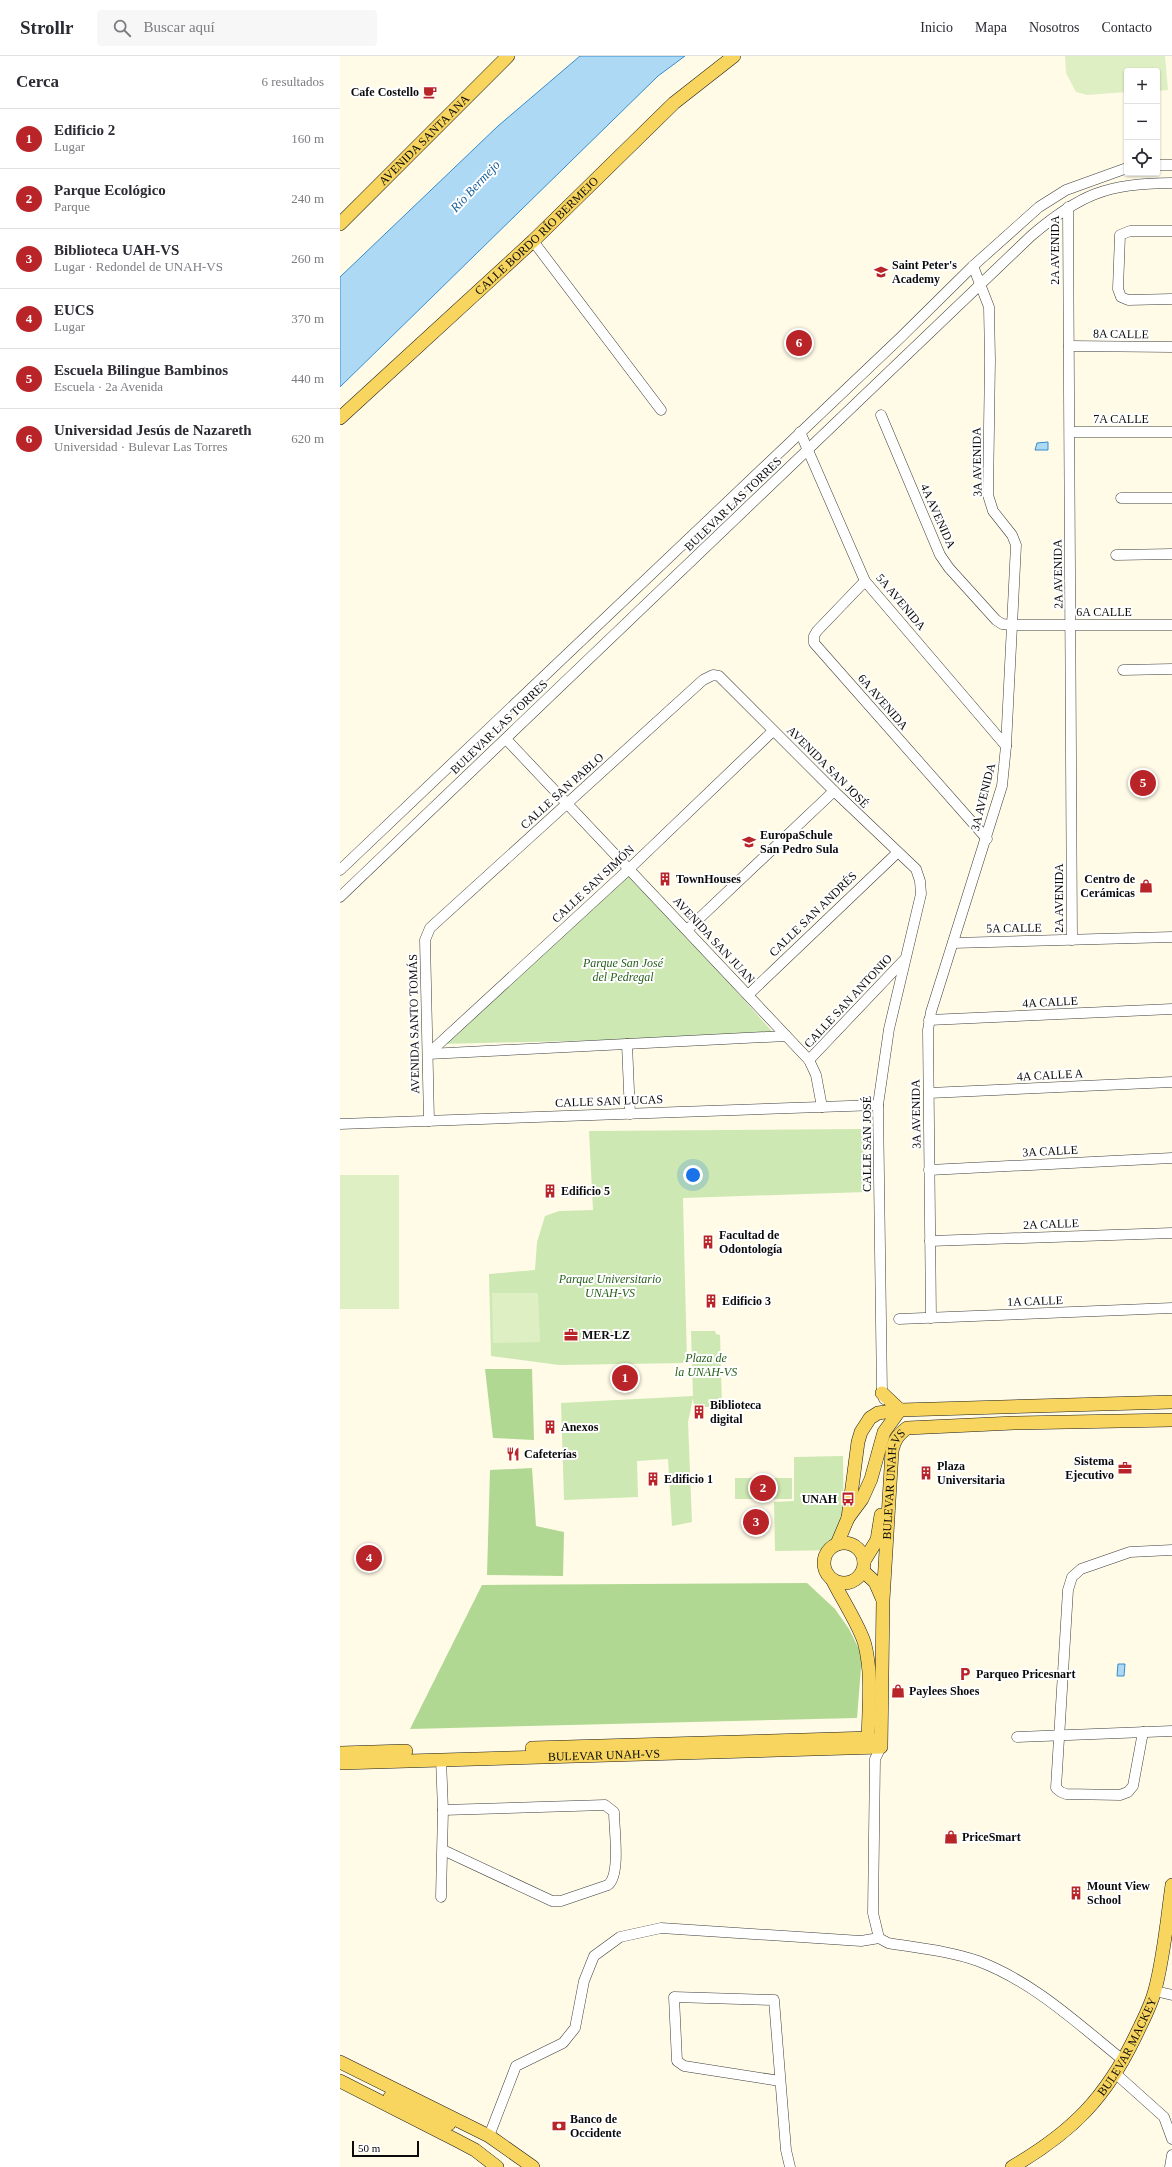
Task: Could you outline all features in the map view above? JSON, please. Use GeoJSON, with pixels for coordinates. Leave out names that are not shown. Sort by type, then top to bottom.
{"type":"FeatureCollection","features":[{"type":"Feature","properties":{"kind":"main road","name":"CALLE BORDO RÍO BERMEJO"},"geometry":{"type":"LineString","coordinates":[[340,418],[533,241],[674,102],[734,56]]}},
{"type":"Feature","properties":{"kind":"main road","name":"AVENIDA SANTA ANA"},"geometry":{"type":"LineString","coordinates":[[340,224],[505,57]]}},
{"type":"Feature","properties":{"kind":"main road"},"geometry":{"type":"LineString","coordinates":[[882,1393],[894,1410]]}},
{"type":"Feature","properties":{"kind":"main road"},"geometry":{"type":"LineString","coordinates":[[848,1518],[857,1447],[861,1432],[870,1418],[894,1410],[1172,1402]]}},
{"type":"Feature","properties":{"kind":"main road","name":"BULEVAR UNAH-VS"},"geometry":{"type":"LineString","coordinates":[[838,1544],[848,1518],[862,1499],[870,1479],[884,1432],[894,1410]]}},
{"type":"Feature","properties":{"kind":"main road","name":"BULEVAR UNAH-VS"},"geometry":{"type":"LineString","coordinates":[[340,1753],[517,1752],[875,1742],[894,1441],[907,1428],[1014,1423],[1172,1420]]}},
{"type":"Feature","properties":{"kind":"main road"},"geometry":{"type":"LineString","coordinates":[[832,1579],[846,1583],[856,1579],[877,1540],[881,1514],[889,1504]]}},
{"type":"Feature","properties":{"kind":"main road"},"geometry":{"type":"LineString","coordinates":[[875,1742],[869,1664],[865,1643],[832,1579],[825,1571],[824,1562],[829,1550],[838,1544],[848,1544],[857,1548],[864,1566],[875,1582],[883,1600]]}},
{"type":"Feature","properties":{"kind":"main road","name":"BULEVAR UNAH-VS"},"geometry":{"type":"LineString","coordinates":[[340,1763],[441,1759],[517,1752]]}},
{"type":"Feature","properties":{"kind":"main road","name":"BULEVAR MACKEY"},"geometry":{"type":"LineString","coordinates":[[1012,2167],[1044,2148],[1071,2127],[1089,2109],[1124,2061],[1155,1991],[1165,1940],[1172,1885]]}},
{"type":"Feature","properties":{"kind":"main road"},"geometry":{"type":"LineString","coordinates":[[340,2062],[489,2136],[534,2167]]}},
{"type":"Feature","properties":{"kind":"main road"},"geometry":{"type":"LineString","coordinates":[[340,2073],[444,2123],[471,2127]]}},
{"type":"Feature","properties":{"kind":"main road"},"geometry":{"type":"LineString","coordinates":[[340,2082],[475,2150],[497,2167]]}},
{"type":"Feature","properties":{"kind":"main road"},"geometry":{"type":"LineString","coordinates":[[444,2123],[458,2141]]}},
{"type":"Feature","properties":{"kind":"street"},"geometry":{"type":"LineString","coordinates":[[1160,165],[1172,165]]}},
{"type":"Feature","properties":{"kind":"street","name":"BULEVAR LAS TORRES"},"geometry":{"type":"LineString","coordinates":[[340,870],[973,266],[1052,198],[1082,184],[1124,169]]}},
{"type":"Feature","properties":{"kind":"street","name":"BULEVAR LAS TORRES"},"geometry":{"type":"LineString","coordinates":[[340,897],[808,452],[1031,236],[1068,208],[1096,193],[1126,184],[1172,183]]}},
{"type":"Feature","properties":{"kind":"street","name":"2A AVENIDA"},"geometry":{"type":"LineString","coordinates":[[1068,208],[1072,625],[1072,940]]}},
{"type":"Feature","properties":{"kind":"street"},"geometry":{"type":"LineString","coordinates":[[1172,231],[1123,233],[1118,239],[1118,289],[1121,297],[1128,300],[1172,299]]}},
{"type":"Feature","properties":{"kind":"street"},"geometry":{"type":"LineString","coordinates":[[533,241],[661,410]]}},
{"type":"Feature","properties":{"kind":"street","name":"3A AVENIDA"},"geometry":{"type":"LineString","coordinates":[[931,1318],[928,1093],[929,1020],[1002,786],[1006,746],[1016,545],[1012,535],[993,511],[988,495],[990,360],[989,307],[973,266]]}},
{"type":"Feature","properties":{"kind":"street","name":"8A CALLE"},"geometry":{"type":"LineString","coordinates":[[1069,346],[1172,347]]}},
{"type":"Feature","properties":{"kind":"street","name":"4A AVENIDA"},"geometry":{"type":"LineString","coordinates":[[881,415],[940,555],[996,620],[1002,624],[1012,625]]}},
{"type":"Feature","properties":{"kind":"street","name":"5A AVENIDA"},"geometry":{"type":"LineString","coordinates":[[800,432],[866,581],[1006,746]]}},
{"type":"Feature","properties":{"kind":"street","name":"7A CALLE"},"geometry":{"type":"LineString","coordinates":[[1070,432],[1172,432]]}},
{"type":"Feature","properties":{"kind":"street"},"geometry":{"type":"LineString","coordinates":[[1121,498],[1172,498]]}},
{"type":"Feature","properties":{"kind":"street"},"geometry":{"type":"LineString","coordinates":[[1116,555],[1172,554]]}},
{"type":"Feature","properties":{"kind":"street","name":"6A AVENIDA"},"geometry":{"type":"LineString","coordinates":[[866,581],[817,632],[814,636],[814,643],[986,839]]}},
{"type":"Feature","properties":{"kind":"street","name":"6A CALLE"},"geometry":{"type":"LineString","coordinates":[[1012,625],[1172,625]]}},
{"type":"Feature","properties":{"kind":"street"},"geometry":{"type":"LineString","coordinates":[[1123,670],[1172,670]]}},
{"type":"Feature","properties":{"kind":"street","name":"AVENIDA SAN JOSÉ"},"geometry":{"type":"LineString","coordinates":[[713,675],[719,676],[897,853],[916,869],[920,881]]}},
{"type":"Feature","properties":{"kind":"street","name":"CALLE SAN PABLO"},"geometry":{"type":"LineString","coordinates":[[430,928],[703,680],[713,675]]}},
{"type":"Feature","properties":{"kind":"street","name":"CALLE SAN SIMÓN"},"geometry":{"type":"LineString","coordinates":[[428,1054],[628,869],[773,731]]}},
{"type":"Feature","properties":{"kind":"street","name":"AVENIDA SAN JUAN"},"geometry":{"type":"LineString","coordinates":[[506,739],[810,1060],[816,1075],[822,1107]]}},
{"type":"Feature","properties":{"kind":"street"},"geometry":{"type":"LineString","coordinates":[[687,930],[834,791]]}},
{"type":"Feature","properties":{"kind":"street","name":"CALLE SAN ANDRÉS"},"geometry":{"type":"LineString","coordinates":[[748,995],[897,853]]}},
{"type":"Feature","properties":{"kind":"street","name":"CALLE SAN JOSÉ"},"geometry":{"type":"LineString","coordinates":[[882,1393],[878,1105],[889,1029],[921,894],[920,881]]}},
{"type":"Feature","properties":{"kind":"street","name":"AVENIDA SANTO TOMÁS"},"geometry":{"type":"LineString","coordinates":[[429,1121],[425,940],[430,928]]}},
{"type":"Feature","properties":{"kind":"street","name":"5A CALLE"},"geometry":{"type":"LineString","coordinates":[[953,943],[1172,937]]}},
{"type":"Feature","properties":{"kind":"street","name":"CALLE SAN ANTONIO"},"geometry":{"type":"LineString","coordinates":[[810,1060],[906,959]]}},
{"type":"Feature","properties":{"kind":"street","name":"4A CALLE"},"geometry":{"type":"LineString","coordinates":[[929,1020],[1172,1009]]}},
{"type":"Feature","properties":{"kind":"street"},"geometry":{"type":"LineString","coordinates":[[428,1054],[786,1036]]}},
{"type":"Feature","properties":{"kind":"street"},"geometry":{"type":"LineString","coordinates":[[627,1044],[630,1114]]}},
{"type":"Feature","properties":{"kind":"street","name":"4A CALLE A"},"geometry":{"type":"LineString","coordinates":[[928,1093],[1172,1082]]}},
{"type":"Feature","properties":{"kind":"street","name":"CALLE SAN LUCAS"},"geometry":{"type":"LineString","coordinates":[[340,1124],[878,1105]]}},
{"type":"Feature","properties":{"kind":"street","name":"3A CALLE"},"geometry":{"type":"LineString","coordinates":[[929,1170],[1172,1158]]}},
{"type":"Feature","properties":{"kind":"street","name":"2A CALLE"},"geometry":{"type":"LineString","coordinates":[[930,1241],[1172,1233]]}},
{"type":"Feature","properties":{"kind":"street","name":"1A CALLE"},"geometry":{"type":"LineString","coordinates":[[881,1320],[1172,1308]]}},
{"type":"Feature","properties":{"kind":"street"},"geometry":{"type":"LineString","coordinates":[[1143,1732],[1133,1786],[1128,1792],[1120,1795],[1060,1792],[1056,1788],[1068,1590],[1072,1577],[1081,1569],[1122,1554],[1172,1550]]}},
{"type":"Feature","properties":{"kind":"street"},"geometry":{"type":"LineString","coordinates":[[1017,1737],[1172,1731]]}},
{"type":"Feature","properties":{"kind":"street"},"geometry":{"type":"LineString","coordinates":[[875,1742],[873,1913],[875,1927],[879,1938]]}},
{"type":"Feature","properties":{"kind":"street"},"geometry":{"type":"LineString","coordinates":[[441,1759],[443,1810],[441,1897]]}},
{"type":"Feature","properties":{"kind":"street"},"geometry":{"type":"LineString","coordinates":[[442,1850],[552,1901],[561,1900],[608,1885],[612,1882],[616,1872],[614,1812],[605,1805],[443,1810]]}},
{"type":"Feature","properties":{"kind":"street"},"geometry":{"type":"LineString","coordinates":[[489,2136],[516,2066],[564,2043],[575,2028],[584,1981],[594,1956],[620,1937],[661,1928],[861,1940],[879,1938],[888,1943],[959,1956],[998,1969],[1040,1993],[1124,2061]]}},
{"type":"Feature","properties":{"kind":"street"},"geometry":{"type":"LineString","coordinates":[[1155,1991],[1172,1995]]}},
{"type":"Feature","properties":{"kind":"street"},"geometry":{"type":"LineString","coordinates":[[780,2081],[684,2066],[677,2061],[674,1996],[774,2000],[786,2150],[790,2167]]}},
{"type":"Feature","properties":{"kind":"street"},"geometry":{"type":"LineString","coordinates":[[1116,2074],[1168,2115],[1172,2139]]}},
{"type":"Feature","properties":{"kind":"street"},"geometry":{"type":"LineString","coordinates":[[783,2167],[786,2150]]}},
{"type":"Feature","properties":{"kind":"street"},"geometry":{"type":"LineString","coordinates":[[1170,2167],[1172,2155]]}},
{"type":"Feature","properties":{"kind":"green space"},"geometry":{"type":"Polygon","coordinates":[[[1065,56],[1165,56],[1168,90],[1160,91],[1160,68],[1124,68],[1124,92],[1087,95],[1076,92],[1066,73],[1065,56]]]}},
{"type":"Feature","properties":{"kind":"green space","name":"Parque San José del Pedregal"},"geometry":{"type":"Polygon","coordinates":[[[629,869],[776,1036],[440,1044],[629,869]]]}},
{"type":"Feature","properties":{"kind":"green space","name":"Parque Universitario UNAH-VS"},"geometry":{"type":"Polygon","coordinates":[[[862,1129],[866,1192],[683,1198],[687,1363],[559,1365],[491,1356],[489,1274],[535,1270],[537,1242],[545,1216],[559,1211],[593,1210],[589,1131],[862,1129]]]}},
{"type":"Feature","properties":{"kind":"green space"},"geometry":{"type":"Polygon","coordinates":[[[340,1175],[399,1175],[399,1309],[340,1309],[340,1175]]]}},
{"type":"Feature","properties":{"kind":"green space"},"geometry":{"type":"Polygon","coordinates":[[[492,1293],[538,1293],[540,1342],[493,1343],[492,1293]]]}},
{"type":"Feature","properties":{"kind":"green space","name":"Plaza de la UNAH-VS"},"geometry":{"type":"Polygon","coordinates":[[[691,1331],[715,1331],[716,1334],[720,1335],[722,1407],[694,1407],[693,1398],[688,1422],[692,1522],[672,1526],[668,1459],[637,1461],[638,1497],[564,1500],[561,1403],[693,1396],[691,1331]]]}},
{"type":"Feature","properties":{"kind":"green space"},"geometry":{"type":"Polygon","coordinates":[[[485,1369],[532,1369],[534,1440],[493,1438],[485,1369]]]}},
{"type":"Feature","properties":{"kind":"green space"},"geometry":{"type":"Polygon","coordinates":[[[843,1456],[844,1550],[775,1551],[774,1502],[794,1501],[794,1457],[843,1456]]]}},
{"type":"Feature","properties":{"kind":"green space"},"geometry":{"type":"Polygon","coordinates":[[[532,1468],[536,1526],[564,1532],[563,1576],[487,1575],[490,1470],[532,1468]]]}},
{"type":"Feature","properties":{"kind":"green space"},"geometry":{"type":"Polygon","coordinates":[[[735,1478],[792,1478],[792,1499],[735,1499],[735,1478]]]}},
{"type":"Feature","properties":{"kind":"green space"},"geometry":{"type":"Polygon","coordinates":[[[807,1583],[835,1609],[849,1629],[862,1655],[857,1718],[410,1729],[482,1585],[807,1583]]]}},
{"type":"Feature","properties":{"kind":"water","name":"Río Bermejo"},"geometry":{"type":"Polygon","coordinates":[[[580,56],[685,56],[658,76],[340,387],[340,277],[498,126],[580,56]]]}},
{"type":"Feature","properties":{"kind":"water"},"geometry":{"type":"Polygon","coordinates":[[[1048,442],[1048,450],[1035,450],[1037,443],[1048,442]]]}},
{"type":"Feature","properties":{"kind":"water"},"geometry":{"type":"Polygon","coordinates":[[[1118,1664],[1125,1664],[1124,1676],[1117,1676],[1118,1664]]]}},
{"type":"Feature","properties":{"kind":"place","name":"Cafe Costello"},"geometry":{"type":"Point","coordinates":[430,92]}},
{"type":"Feature","properties":{"kind":"place","name":"Saint Peter's Academy"},"geometry":{"type":"Point","coordinates":[881,272]}},
{"type":"Feature","properties":{"kind":"place","name":"Universidad Jesús de Nazareth"},"geometry":{"type":"Point","coordinates":[799,343]}},
{"type":"Feature","properties":{"kind":"place","name":"Escuela Bilingue Bambinos"},"geometry":{"type":"Point","coordinates":[1143,783]}},
{"type":"Feature","properties":{"kind":"place","name":"EuropaSchule San Pedro Sula"},"geometry":{"type":"Point","coordinates":[749,842]}},
{"type":"Feature","properties":{"kind":"place","name":"TownHouses"},"geometry":{"type":"Point","coordinates":[665,879]}},
{"type":"Feature","properties":{"kind":"place","name":"Centro de Cerámicas"},"geometry":{"type":"Point","coordinates":[1146,886]}},
{"type":"Feature","properties":{"kind":"place","name":"Edificio 5"},"geometry":{"type":"Point","coordinates":[550,1191]}},
{"type":"Feature","properties":{"kind":"place","name":"Facultad de Odontología"},"geometry":{"type":"Point","coordinates":[708,1242]}},
{"type":"Feature","properties":{"kind":"place","name":"Edificio 3"},"geometry":{"type":"Point","coordinates":[711,1301]}},
{"type":"Feature","properties":{"kind":"place","name":"MER-LZ"},"geometry":{"type":"Point","coordinates":[571,1335]}},
{"type":"Feature","properties":{"kind":"place","name":"Edificio 2"},"geometry":{"type":"Point","coordinates":[625,1378]}},
{"type":"Feature","properties":{"kind":"place","name":"Biblioteca digital"},"geometry":{"type":"Point","coordinates":[699,1412]}},
{"type":"Feature","properties":{"kind":"place","name":"Anexos"},"geometry":{"type":"Point","coordinates":[550,1427]}},
{"type":"Feature","properties":{"kind":"place","name":"Cafeterías"},"geometry":{"type":"Point","coordinates":[513,1454]}},
{"type":"Feature","properties":{"kind":"place","name":"Sistema Ejecutivo"},"geometry":{"type":"Point","coordinates":[1125,1468]}},
{"type":"Feature","properties":{"kind":"place","name":"Plaza Universitaria"},"geometry":{"type":"Point","coordinates":[926,1473]}},
{"type":"Feature","properties":{"kind":"place","name":"Edificio 1"},"geometry":{"type":"Point","coordinates":[653,1479]}},
{"type":"Feature","properties":{"kind":"place","name":"Parque Ecológico"},"geometry":{"type":"Point","coordinates":[763,1488]}},
{"type":"Feature","properties":{"kind":"place","name":"UNAH"},"geometry":{"type":"Point","coordinates":[848,1499]}},
{"type":"Feature","properties":{"kind":"place","name":"Biblioteca UAH-VS"},"geometry":{"type":"Point","coordinates":[756,1522]}},
{"type":"Feature","properties":{"kind":"place","name":"EUCS"},"geometry":{"type":"Point","coordinates":[369,1558]}},
{"type":"Feature","properties":{"kind":"place","name":"Parqueo Pricesnart"},"geometry":{"type":"Point","coordinates":[965,1674]}},
{"type":"Feature","properties":{"kind":"place","name":"Paylees Shoes"},"geometry":{"type":"Point","coordinates":[898,1691]}},
{"type":"Feature","properties":{"kind":"place","name":"PriceSmart"},"geometry":{"type":"Point","coordinates":[951,1837]}},
{"type":"Feature","properties":{"kind":"place","name":"Mount View School"},"geometry":{"type":"Point","coordinates":[1076,1893]}},
{"type":"Feature","properties":{"kind":"place","name":"Banco de Occidente"},"geometry":{"type":"Point","coordinates":[559,2126]}}]}
